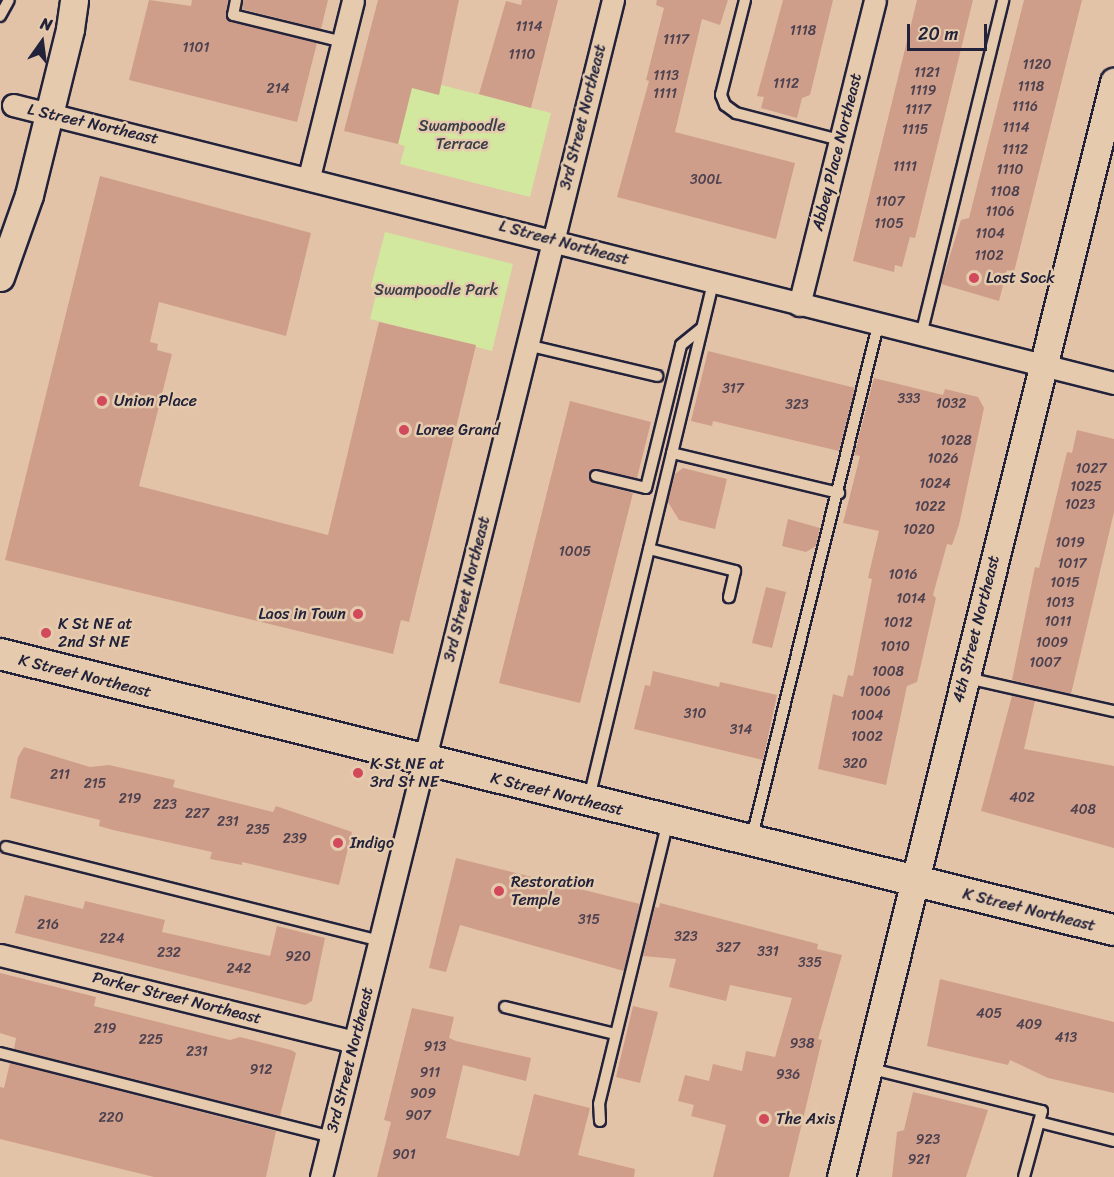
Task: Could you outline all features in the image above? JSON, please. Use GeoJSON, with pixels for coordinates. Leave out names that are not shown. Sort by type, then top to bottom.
{"type":"FeatureCollection","features":[{"type":"Feature","properties":{"kind":"main road","name":"K Street Northeast"},"geometry":{"type":"LineString","coordinates":[[0,654],[751,843],[1114,930]]}},
{"type":"Feature","properties":{"kind":"street"},"geometry":{"type":"LineString","coordinates":[[0,277],[29,195],[74,0]]}},
{"type":"Feature","properties":{"kind":"street"},"geometry":{"type":"LineString","coordinates":[[309,177],[353,0]]}},
{"type":"Feature","properties":{"kind":"street","name":"3rd Street Northeast"},"geometry":{"type":"LineString","coordinates":[[321,1177],[613,0]]}},
{"type":"Feature","properties":{"kind":"street","name":"Abbey Place Northeast"},"geometry":{"type":"LineString","coordinates":[[799,305],[875,0]]}},
{"type":"Feature","properties":{"kind":"street","name":"4th Street Northeast"},"geometry":{"type":"LineString","coordinates":[[841,1177],[1114,82]]}},
{"type":"Feature","properties":{"kind":"street","name":"L Street Northeast"},"geometry":{"type":"LineString","coordinates":[[13,105],[309,177],[553,239],[713,283],[1114,383]]}},
{"type":"Feature","properties":{"kind":"street","name":"Parker Street Northeast"},"geometry":{"type":"LineString","coordinates":[[0,955],[354,1042]]}},
{"type":"Feature","properties":{"kind":"lane"},"geometry":{"type":"LineString","coordinates":[[0,16],[9,0]]}},
{"type":"Feature","properties":{"kind":"lane"},"geometry":{"type":"LineString","coordinates":[[236,0],[233,15],[343,42]]}},
{"type":"Feature","properties":{"kind":"lane"},"geometry":{"type":"LineString","coordinates":[[745,0],[721,95],[725,105],[736,113],[840,140]]}},
{"type":"Feature","properties":{"kind":"lane"},"geometry":{"type":"LineString","coordinates":[[921,335],[1003,0]]}},
{"type":"Feature","properties":{"kind":"lane"},"geometry":{"type":"LineString","coordinates":[[588,801],[713,283]]}},
{"type":"Feature","properties":{"kind":"lane"},"geometry":{"type":"LineString","coordinates":[[751,843],[878,325]]}},
{"type":"Feature","properties":{"kind":"lane"},"geometry":{"type":"LineString","coordinates":[[596,476],[646,488],[681,345],[702,327]]}},
{"type":"Feature","properties":{"kind":"lane"},"geometry":{"type":"LineString","coordinates":[[527,345],[657,376]]}},
{"type":"Feature","properties":{"kind":"lane"},"geometry":{"type":"LineString","coordinates":[[672,453],[838,493]]}},
{"type":"Feature","properties":{"kind":"lane"},"geometry":{"type":"LineString","coordinates":[[649,549],[735,571],[729,597]]}},
{"type":"Feature","properties":{"kind":"lane"},"geometry":{"type":"LineString","coordinates":[[964,677],[1114,711]]}},
{"type":"Feature","properties":{"kind":"lane"},"geometry":{"type":"LineString","coordinates":[[600,1121],[599,1104],[668,821]]}},
{"type":"Feature","properties":{"kind":"lane"},"geometry":{"type":"LineString","coordinates":[[6,847],[380,941]]}},
{"type":"Feature","properties":{"kind":"lane"},"geometry":{"type":"LineString","coordinates":[[505,1007],[615,1034]]}},
{"type":"Feature","properties":{"kind":"lane"},"geometry":{"type":"LineString","coordinates":[[0,1053],[331,1137]]}},
{"type":"Feature","properties":{"kind":"lane"},"geometry":{"type":"LineString","coordinates":[[868,1068],[1042,1111],[1024,1177]]}},
{"type":"Feature","properties":{"kind":"lane"},"geometry":{"type":"LineString","coordinates":[[1039,1122],[1114,1140]]}},
{"type":"Feature","properties":{"kind":"green space","name":"Swampoodle Terrace"},"geometry":{"type":"Polygon","coordinates":[[[414,78],[551,113],[530,197],[400,164],[405,146],[398,144],[414,78]]]}},
{"type":"Feature","properties":{"kind":"green space","name":"Swampoodle Park"},"geometry":{"type":"Polygon","coordinates":[[[385,232],[513,264],[492,351],[370,319],[376,295],[371,286],[385,232]]]}},
{"type":"Feature","properties":{"kind":"building"},"geometry":{"type":"Polygon","coordinates":[[[149,0],[191,6],[192,0],[228,0],[226,17],[231,22],[317,43],[297,122],[129,80],[149,0]]]}},
{"type":"Feature","properties":{"kind":"building"},"geometry":{"type":"Polygon","coordinates":[[[243,0],[328,0],[321,29],[242,9],[243,0]]]}},
{"type":"Feature","properties":{"kind":"building"},"geometry":{"type":"Polygon","coordinates":[[[378,0],[459,0],[439,95],[412,88],[398,144],[344,131],[378,0]]]}},
{"type":"Feature","properties":{"kind":"building"},"geometry":{"type":"Polygon","coordinates":[[[522,0],[558,0],[531,108],[479,94],[506,1],[521,5],[522,0]]]}},
{"type":"Feature","properties":{"kind":"building"},"geometry":{"type":"Polygon","coordinates":[[[657,0],[728,0],[720,25],[702,19],[675,132],[795,163],[776,239],[617,197],[649,81],[646,80],[664,8],[656,5],[657,0]]]}},
{"type":"Feature","properties":{"kind":"building"},"geometry":{"type":"Polygon","coordinates":[[[783,0],[833,0],[810,95],[802,98],[797,118],[761,108],[764,97],[757,96],[783,0]]]}},
{"type":"Feature","properties":{"kind":"building"},"geometry":{"type":"Polygon","coordinates":[[[917,0],[973,0],[915,238],[910,237],[902,267],[895,265],[894,272],[853,261],[917,0]]]}},
{"type":"Feature","properties":{"kind":"building"},"geometry":{"type":"Polygon","coordinates":[[[1024,0],[1082,0],[1014,272],[1007,270],[999,301],[941,284],[961,220],[969,218],[1024,0]]]}},
{"type":"Feature","properties":{"kind":"building","name":"Union Place"},"geometry":{"type":"Polygon","coordinates":[[[100,176],[311,233],[286,336],[159,302],[150,342],[158,344],[157,350],[172,354],[139,486],[328,535],[379,322],[476,345],[409,622],[401,620],[393,654],[5,560],[100,176]]]}},
{"type":"Feature","properties":{"kind":"building"},"geometry":{"type":"Polygon","coordinates":[[[708,351],[855,388],[839,451],[713,421],[712,426],[691,421],[708,351]]]}},
{"type":"Feature","properties":{"kind":"building"},"geometry":{"type":"Polygon","coordinates":[[[874,378],[943,395],[945,389],[978,397],[984,408],[959,525],[952,545],[947,544],[933,595],[936,598],[917,682],[907,686],[886,785],[818,769],[833,694],[843,697],[848,675],[853,676],[872,579],[868,578],[879,531],[843,523],[860,456],[854,455],[874,378]]]}},
{"type":"Feature","properties":{"kind":"building"},"geometry":{"type":"Polygon","coordinates":[[[570,401],[651,422],[637,478],[597,469],[589,474],[594,483],[633,493],[580,703],[499,683],[570,401]]]}},
{"type":"Feature","properties":{"kind":"building"},"geometry":{"type":"Polygon","coordinates":[[[1077,430],[1114,439],[1114,512],[1071,694],[1012,680],[1035,567],[1039,568],[1067,452],[1072,453],[1077,430]]]}},
{"type":"Feature","properties":{"kind":"building"},"geometry":{"type":"Polygon","coordinates":[[[683,468],[727,479],[715,529],[679,520],[668,502],[675,474],[683,468]]]}},
{"type":"Feature","properties":{"kind":"building"},"geometry":{"type":"Polygon","coordinates":[[[788,519],[820,528],[816,546],[806,552],[782,546],[788,519]]]}},
{"type":"Feature","properties":{"kind":"building"},"geometry":{"type":"Polygon","coordinates":[[[766,587],[786,592],[772,648],[752,643],[766,587]]]}},
{"type":"Feature","properties":{"kind":"building"},"geometry":{"type":"Polygon","coordinates":[[[653,671],[719,687],[720,682],[777,695],[763,760],[634,729],[645,685],[650,686],[653,671]]]}},
{"type":"Feature","properties":{"kind":"building"},"geometry":{"type":"Polygon","coordinates":[[[1012,696],[1035,701],[1024,749],[1114,766],[1114,848],[981,811],[1012,696]]]}},
{"type":"Feature","properties":{"kind":"building"},"geometry":{"type":"Polygon","coordinates":[[[24,747],[90,767],[109,765],[175,780],[173,787],[273,812],[276,806],[352,832],[339,885],[242,862],[242,865],[210,859],[212,852],[113,830],[99,826],[100,820],[10,798],[18,757],[24,747]]]}},
{"type":"Feature","properties":{"kind":"building"},"geometry":{"type":"Polygon","coordinates":[[[456,858],[640,904],[624,971],[460,925],[446,972],[429,968],[456,858]]]}},
{"type":"Feature","properties":{"kind":"building"},"geometry":{"type":"Polygon","coordinates":[[[25,895],[83,909],[85,901],[165,920],[162,932],[270,956],[277,926],[325,938],[312,1001],[305,1005],[15,933],[25,895]]]}},
{"type":"Feature","properties":{"kind":"building"},"geometry":{"type":"Polygon","coordinates":[[[660,903],[818,944],[817,949],[842,955],[818,1039],[822,1040],[789,1177],[713,1177],[726,1125],[691,1116],[694,1105],[678,1101],[685,1075],[709,1081],[713,1064],[742,1071],[746,1051],[775,1057],[792,998],[730,985],[726,1001],[669,987],[676,959],[643,956],[655,907],[659,908],[660,903]]]}},
{"type":"Feature","properties":{"kind":"building"},"geometry":{"type":"Polygon","coordinates":[[[0,973],[96,997],[94,1006],[230,1040],[240,1037],[291,1050],[296,1053],[280,1116],[14,1049],[16,1038],[0,1033],[0,973]]]}},
{"type":"Feature","properties":{"kind":"building"},"geometry":{"type":"Polygon","coordinates":[[[940,979],[1114,1022],[1114,1093],[1048,1078],[1010,1060],[1008,1065],[927,1046],[940,979]]]}},
{"type":"Feature","properties":{"kind":"building"},"geometry":{"type":"Polygon","coordinates":[[[633,1006],[658,1012],[640,1083],[616,1077],[633,1006]]]}},
{"type":"Feature","properties":{"kind":"building"},"geometry":{"type":"Polygon","coordinates":[[[412,1008],[454,1017],[449,1038],[456,1041],[531,1058],[526,1081],[463,1065],[446,1138],[519,1156],[534,1094],[590,1108],[578,1155],[635,1169],[634,1177],[377,1177],[391,1122],[384,1120],[412,1008]]]}},
{"type":"Feature","properties":{"kind":"building"},"geometry":{"type":"Polygon","coordinates":[[[10,1063],[276,1131],[266,1177],[154,1177],[0,1139],[0,1087],[4,1088],[10,1063]]]}},
{"type":"Feature","properties":{"kind":"building"},"geometry":{"type":"Polygon","coordinates":[[[913,1092],[988,1110],[966,1177],[892,1177],[897,1132],[904,1130],[913,1092]]]}},
{"type":"Feature","properties":{"kind":"place","name":"Lost Sock"},"geometry":{"type":"Point","coordinates":[974,278]}},
{"type":"Feature","properties":{"kind":"place","name":"Union Place"},"geometry":{"type":"Point","coordinates":[102,401]}},
{"type":"Feature","properties":{"kind":"place","name":"Loree Grand"},"geometry":{"type":"Point","coordinates":[404,430]}},
{"type":"Feature","properties":{"kind":"place","name":"Laos in Town"},"geometry":{"type":"Point","coordinates":[358,614]}},
{"type":"Feature","properties":{"kind":"place","name":"K St NE at 2nd St NE"},"geometry":{"type":"Point","coordinates":[46,633]}},
{"type":"Feature","properties":{"kind":"place","name":"K St NE at 3rd St NE"},"geometry":{"type":"Point","coordinates":[358,773]}},
{"type":"Feature","properties":{"kind":"place","name":"Indigo"},"geometry":{"type":"Point","coordinates":[338,843]}},
{"type":"Feature","properties":{"kind":"place","name":"Restoration Temple"},"geometry":{"type":"Point","coordinates":[499,891]}},
{"type":"Feature","properties":{"kind":"place","name":"The Axis"},"geometry":{"type":"Point","coordinates":[764,1119]}}]}
